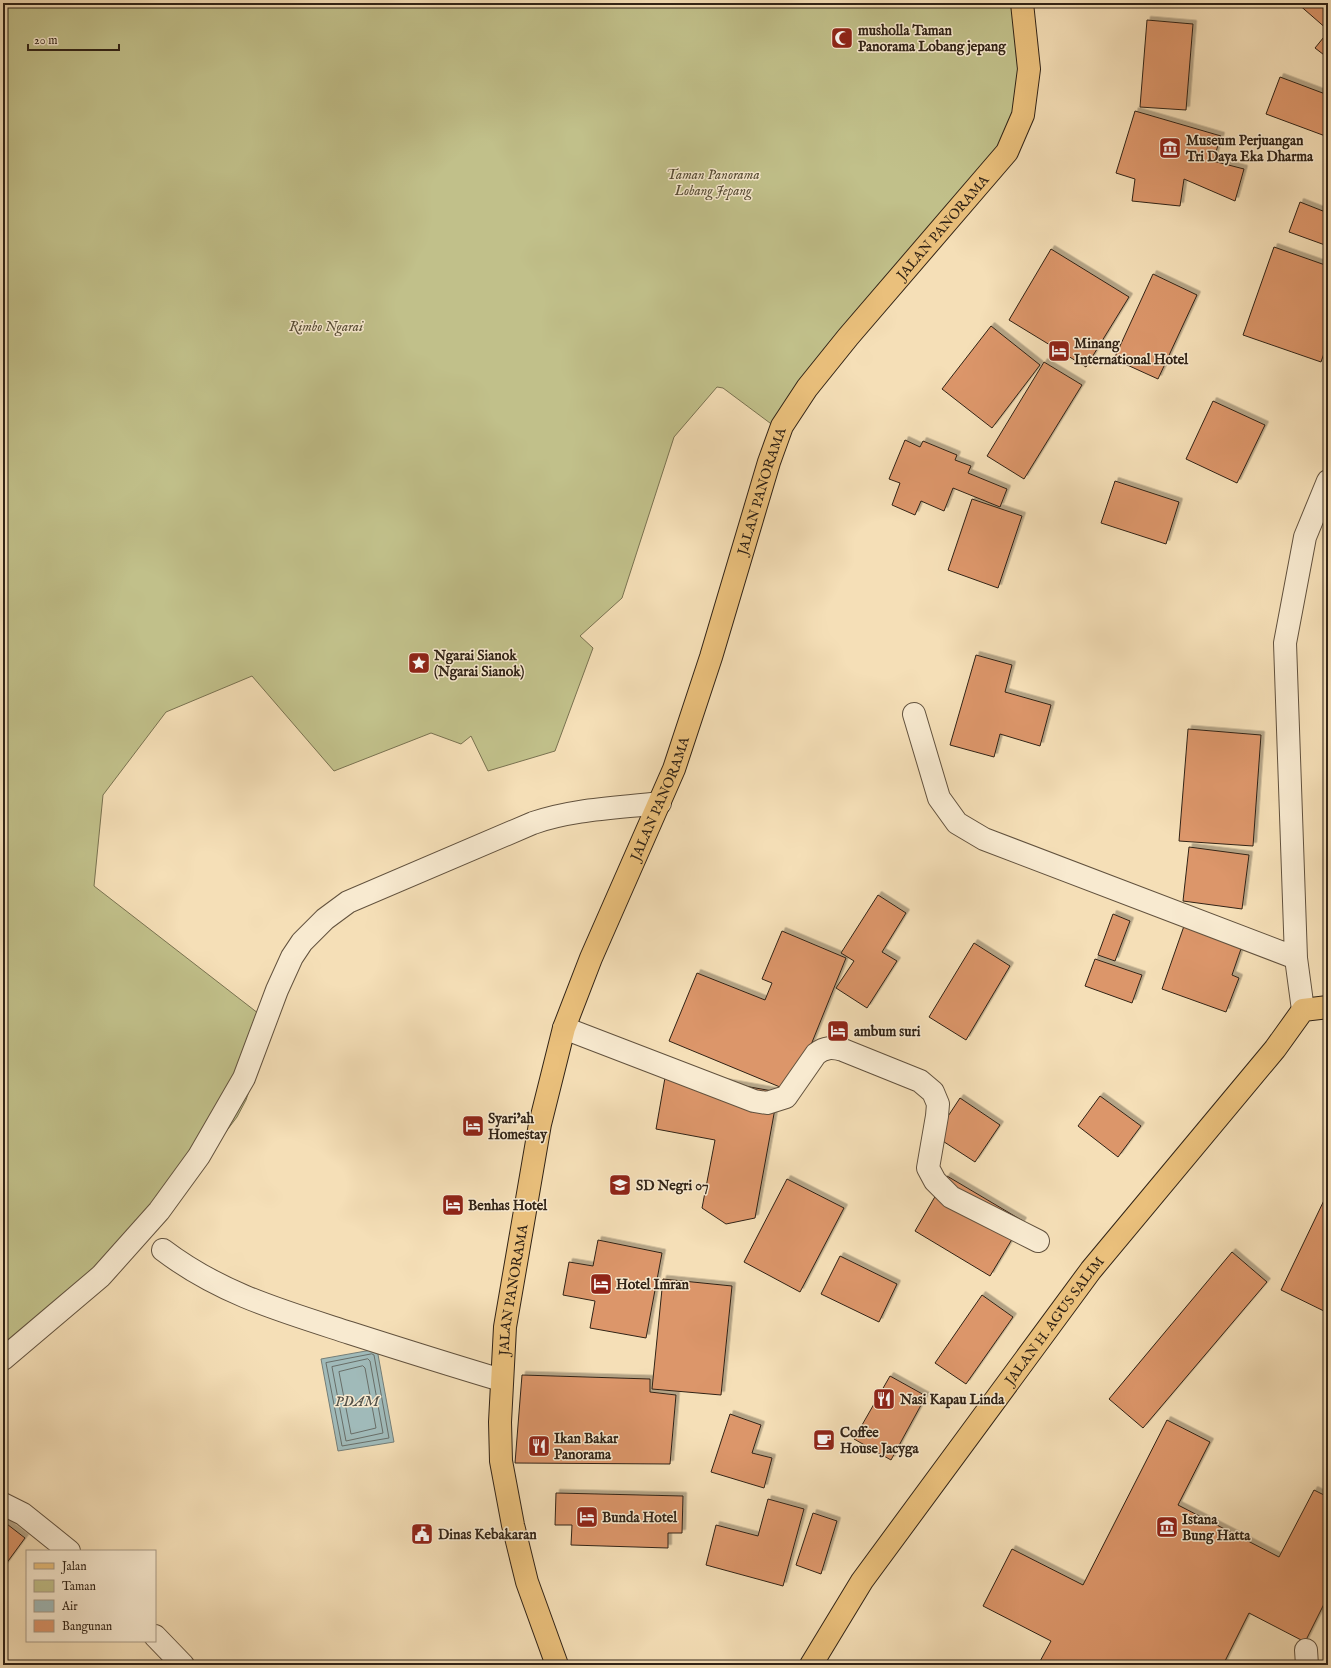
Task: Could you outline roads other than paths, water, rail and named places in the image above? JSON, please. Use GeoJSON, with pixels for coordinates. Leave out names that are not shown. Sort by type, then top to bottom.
{"type":"FeatureCollection","features":[{"type":"Feature","properties":{"kind":"main road","name":"JALAN PANORAMA"},"geometry":{"type":"LineString","coordinates":[[558,1665],[527,1582],[513,1525],[501,1461],[501,1380],[505,1327],[524,1209],[540,1124],[564,1028],[591,958],[674,769],[711,657],[769,462],[782,426],[807,388],[848,337],[1007,152],[1023,115],[1029,69],[1022,3]]}},
{"type":"Feature","properties":{"kind":"main road"},"geometry":{"type":"LineString","coordinates":[[1303,1010],[1328,1007]]}},
{"type":"Feature","properties":{"kind":"main road","name":"JALAN H. AGUS SALIM"},"geometry":{"type":"LineString","coordinates":[[811,1665],[862,1581],[1091,1270],[1275,1049],[1303,1010]]}},
{"type":"Feature","properties":{"kind":"street"},"geometry":{"type":"LineString","coordinates":[[1303,1010],[1296,958],[1285,643],[1305,537],[1328,481]]}},
{"type":"Feature","properties":{"kind":"street"},"geometry":{"type":"LineString","coordinates":[[914,714],[939,798],[957,823],[984,839],[1296,958]]}},
{"type":"Feature","properties":{"kind":"street"},"geometry":{"type":"LineString","coordinates":[[3,1359],[101,1276],[159,1211],[199,1156],[244,1078],[276,990],[292,957],[302,942],[325,919],[348,902],[552,817],[660,802]]}},
{"type":"Feature","properties":{"kind":"street"},"geometry":{"type":"LineString","coordinates":[[564,1028],[754,1101],[767,1103],[786,1096],[816,1054],[822,1049],[830,1047],[843,1050],[920,1082],[932,1092],[938,1104],[928,1168],[935,1181],[951,1197],[1038,1241]]}},
{"type":"Feature","properties":{"kind":"street"},"geometry":{"type":"LineString","coordinates":[[163,1250],[184,1266],[229,1291],[277,1310],[501,1380]]}},
{"type":"Feature","properties":{"kind":"street"},"geometry":{"type":"LineString","coordinates":[[3,1504],[23,1514],[68,1550]]}},
{"type":"Feature","properties":{"kind":"street"},"geometry":{"type":"LineString","coordinates":[[156,1637],[183,1665]]}},
{"type":"Feature","properties":{"kind":"water","name":"PDAM"},"geometry":{"type":"Polygon","coordinates":[[[377,1349],[394,1442],[338,1451],[321,1359],[377,1349]]]}},
{"type":"Feature","properties":{"kind":"place","name":"musholla Taman Panorama Lobang jepang"},"geometry":{"type":"Point","coordinates":[842,38]}},
{"type":"Feature","properties":{"kind":"place","name":"Museum Perjuangan Tri Daya Eka Dharma"},"geometry":{"type":"Point","coordinates":[1170,148]}},
{"type":"Feature","properties":{"kind":"place","name":"Minang International Hotel"},"geometry":{"type":"Point","coordinates":[1059,351]}},
{"type":"Feature","properties":{"kind":"place","name":"Ngarai Sianok (Ngarai Sianok)"},"geometry":{"type":"Point","coordinates":[419,663]}},
{"type":"Feature","properties":{"kind":"place","name":"ambum suri"},"geometry":{"type":"Point","coordinates":[838,1031]}},
{"type":"Feature","properties":{"kind":"place","name":"Syari'ah Homestay"},"geometry":{"type":"Point","coordinates":[473,1126]}},
{"type":"Feature","properties":{"kind":"place","name":"SD Negri 07"},"geometry":{"type":"Point","coordinates":[620,1185]}},
{"type":"Feature","properties":{"kind":"place","name":"Benhas Hotel"},"geometry":{"type":"Point","coordinates":[453,1205]}},
{"type":"Feature","properties":{"kind":"place","name":"Hotel Imran"},"geometry":{"type":"Point","coordinates":[601,1284]}},
{"type":"Feature","properties":{"kind":"place","name":"Nasi Kapau Linda"},"geometry":{"type":"Point","coordinates":[884,1399]}},
{"type":"Feature","properties":{"kind":"place","name":"Coffee House Jacyga"},"geometry":{"type":"Point","coordinates":[824,1440]}},
{"type":"Feature","properties":{"kind":"place","name":"Ikan Bakar Panorama"},"geometry":{"type":"Point","coordinates":[539,1446]}},
{"type":"Feature","properties":{"kind":"place","name":"Bunda Hotel"},"geometry":{"type":"Point","coordinates":[587,1517]}},
{"type":"Feature","properties":{"kind":"place","name":"Istana Bung Hatta"},"geometry":{"type":"Point","coordinates":[1167,1527]}},
{"type":"Feature","properties":{"kind":"place","name":"Dinas Kebakaran"},"geometry":{"type":"Point","coordinates":[422,1534]}},
{"type":"Feature","properties":{"kind":"park label","name":"Taman Panorama Lobang Jepang"},"geometry":{"type":"Point","coordinates":[713,182]}},
{"type":"Feature","properties":{"kind":"park label","name":"Rimbo Ngarai"},"geometry":{"type":"Point","coordinates":[326,326]}}]}
